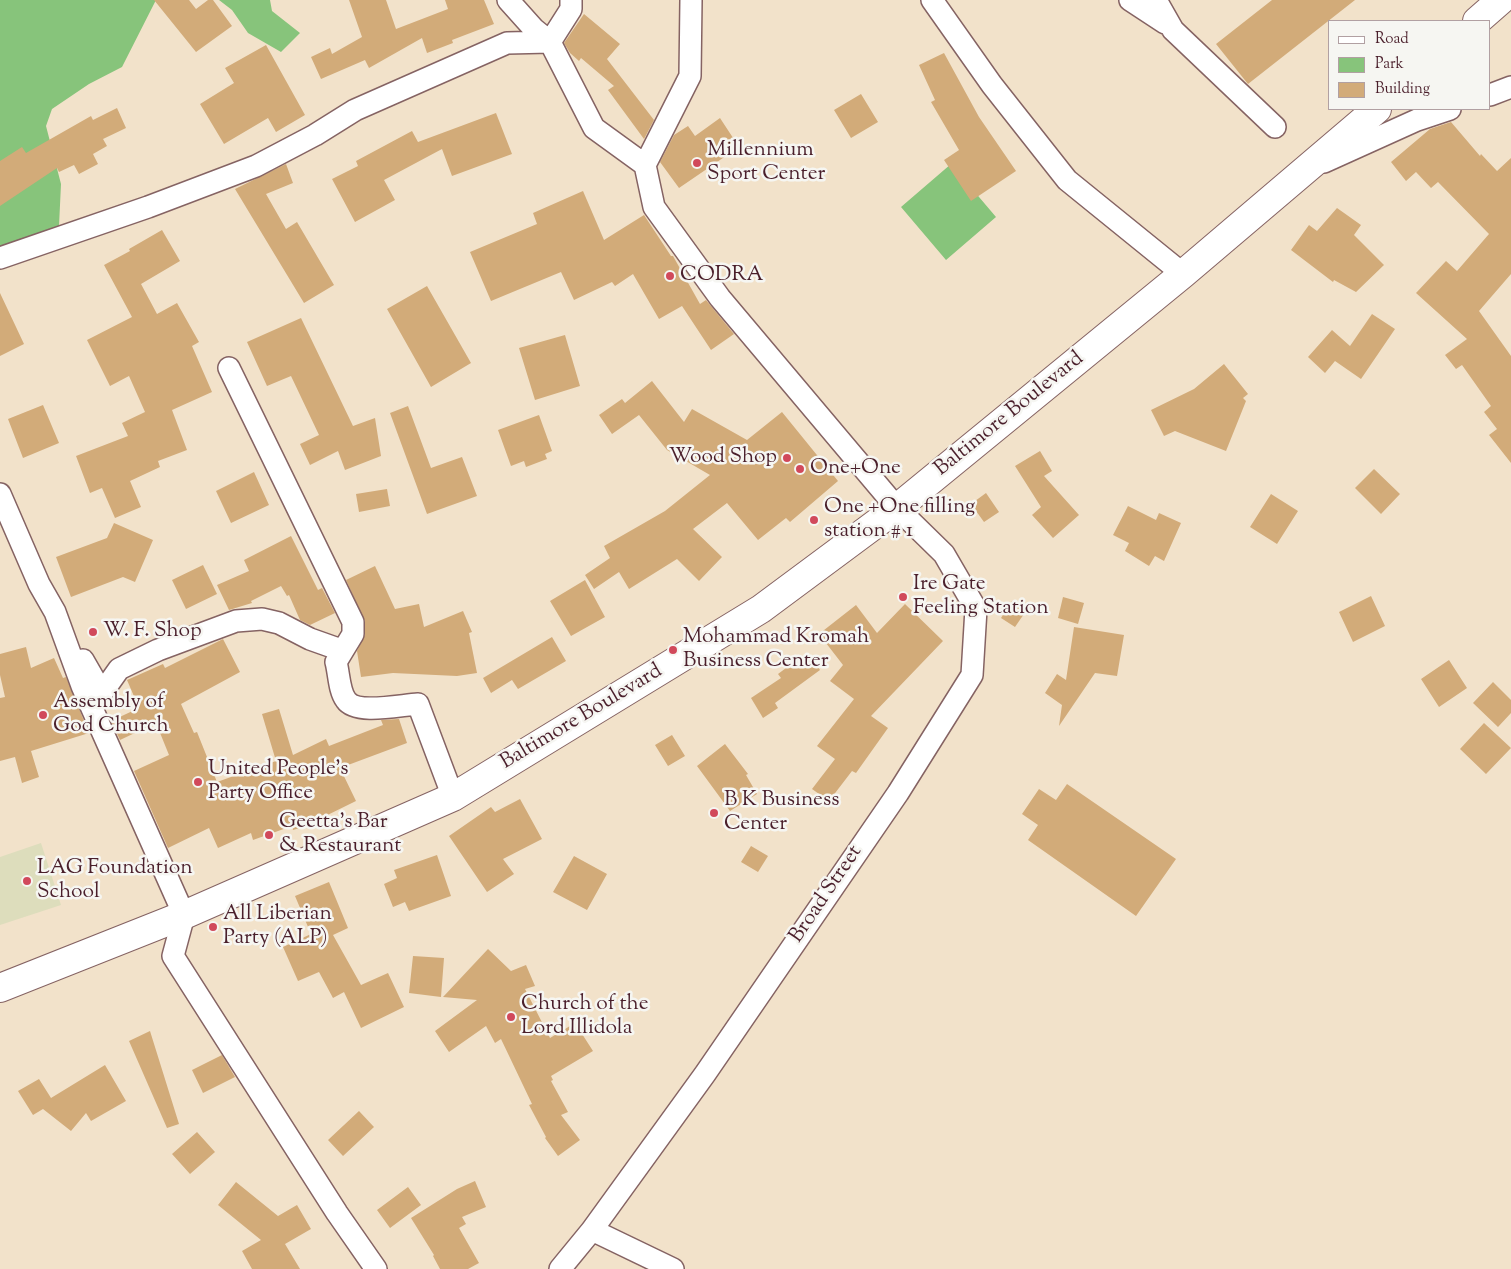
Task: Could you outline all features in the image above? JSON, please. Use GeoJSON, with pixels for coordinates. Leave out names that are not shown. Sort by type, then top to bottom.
{"type":"FeatureCollection","features":[{"type":"Feature","properties":{"kind":"highway"},"geometry":{"type":"LineString","coordinates":[[1478,20],[1501,0]]}},
{"type":"Feature","properties":{"kind":"highway","name":"Baltimore Boulevard"},"geometry":{"type":"LineString","coordinates":[[0,988],[184,915],[453,797],[761,609],[897,508],[1183,274],[1376,110]]}},
{"type":"Feature","properties":{"kind":"street"},"geometry":{"type":"LineString","coordinates":[[508,0],[534,30],[550,42],[594,128],[645,165],[690,76],[690,0]]}},
{"type":"Feature","properties":{"kind":"street"},"geometry":{"type":"LineString","coordinates":[[550,42],[571,9],[571,0]]}},
{"type":"Feature","properties":{"kind":"street"},"geometry":{"type":"LineString","coordinates":[[932,0],[992,85],[1066,180],[1183,274]]}},
{"type":"Feature","properties":{"kind":"street"},"geometry":{"type":"LineString","coordinates":[[1130,0],[1173,30],[1275,127]]}},
{"type":"Feature","properties":{"kind":"street"},"geometry":{"type":"LineString","coordinates":[[1156,0],[1173,30]]}},
{"type":"Feature","properties":{"kind":"street"},"geometry":{"type":"LineString","coordinates":[[0,258],[148,207],[256,166],[315,135],[355,110],[507,42],[550,42]]}},
{"type":"Feature","properties":{"kind":"street"},"geometry":{"type":"LineString","coordinates":[[1491,95],[1511,88]]}},
{"type":"Feature","properties":{"kind":"street"},"geometry":{"type":"LineString","coordinates":[[1303,172],[1417,120],[1447,110]]}},
{"type":"Feature","properties":{"kind":"street","name":"Broad Street"},"geometry":{"type":"LineString","coordinates":[[560,1269],[592,1230],[705,1074],[898,793],[972,675],[976,608],[944,554],[897,508],[714,290],[654,207],[645,165]]}},
{"type":"Feature","properties":{"kind":"street"},"geometry":{"type":"LineString","coordinates":[[229,368],[353,622],[353,634],[341,650],[336,662],[345,700],[352,706],[364,710],[418,704],[453,797]]}},
{"type":"Feature","properties":{"kind":"street"},"geometry":{"type":"LineString","coordinates":[[0,494],[40,584],[102,693],[119,669],[158,650],[236,621],[262,619],[279,623],[310,639],[341,650]]}},
{"type":"Feature","properties":{"kind":"street"},"geometry":{"type":"LineString","coordinates":[[55,612],[82,686],[184,915],[173,956],[336,1214],[376,1269]]}},
{"type":"Feature","properties":{"kind":"street"},"geometry":{"type":"LineString","coordinates":[[592,1230],[674,1269]]}},
{"type":"Feature","properties":{"kind":"shaded area","name":"LAG Foundation School"},"geometry":{"type":"Polygon","coordinates":[[[41,843],[61,905],[0,925],[0,857],[41,843]]]}},
{"type":"Feature","properties":{"kind":"green space"},"geometry":{"type":"Polygon","coordinates":[[[0,0],[156,0],[122,67],[89,84],[52,109],[46,126],[61,184],[59,226],[35,245],[0,252],[0,0]]]}},
{"type":"Feature","properties":{"kind":"green space"},"geometry":{"type":"Polygon","coordinates":[[[219,0],[270,0],[272,11],[300,33],[281,52],[248,33],[232,10],[219,0]]]}},
{"type":"Feature","properties":{"kind":"green space"},"geometry":{"type":"Polygon","coordinates":[[[951,164],[996,217],[946,260],[901,207],[951,164]]]}},
{"type":"Feature","properties":{"kind":"building"},"geometry":{"type":"Polygon","coordinates":[[[154,0],[189,0],[196,9],[208,0],[213,0],[232,26],[196,52],[154,0]]]}},
{"type":"Feature","properties":{"kind":"building"},"geometry":{"type":"Polygon","coordinates":[[[349,0],[386,0],[396,29],[448,9],[445,0],[484,0],[494,24],[452,40],[453,43],[427,53],[422,38],[369,68],[365,60],[321,79],[311,57],[330,48],[332,54],[362,37],[349,0]]]}},
{"type":"Feature","properties":{"kind":"building"},"geometry":{"type":"Polygon","coordinates":[[[1272,0],[1355,0],[1248,84],[1216,44],[1272,0]]]}},
{"type":"Feature","properties":{"kind":"building"},"geometry":{"type":"Polygon","coordinates":[[[584,14],[620,44],[607,59],[654,120],[644,139],[608,90],[614,86],[581,58],[579,61],[570,53],[564,43],[584,14]]]}},
{"type":"Feature","properties":{"kind":"building"},"geometry":{"type":"Polygon","coordinates":[[[266,45],[305,115],[276,132],[268,118],[224,144],[200,104],[234,83],[225,68],[266,45]]]}},
{"type":"Feature","properties":{"kind":"building"},"geometry":{"type":"Polygon","coordinates":[[[944,53],[979,117],[1016,171],[971,201],[944,160],[959,150],[931,102],[935,100],[919,65],[944,53]]]}},
{"type":"Feature","properties":{"kind":"building"},"geometry":{"type":"Polygon","coordinates":[[[861,94],[878,122],[851,138],[834,110],[861,94]]]}},
{"type":"Feature","properties":{"kind":"building"},"geometry":{"type":"Polygon","coordinates":[[[117,108],[126,128],[103,139],[107,146],[93,154],[98,164],[79,174],[74,165],[59,172],[57,168],[0,206],[0,161],[22,147],[26,153],[91,116],[93,120],[117,108]]]}},
{"type":"Feature","properties":{"kind":"building"},"geometry":{"type":"Polygon","coordinates":[[[496,113],[512,154],[452,176],[442,149],[384,180],[395,200],[355,222],[332,179],[358,166],[356,161],[412,131],[418,142],[496,113]]]}},
{"type":"Feature","properties":{"kind":"building"},"geometry":{"type":"Polygon","coordinates":[[[720,118],[739,147],[679,188],[660,162],[674,135],[688,126],[695,136],[720,118]]]}},
{"type":"Feature","properties":{"kind":"building"},"geometry":{"type":"Polygon","coordinates":[[[1451,122],[1480,156],[1481,154],[1497,171],[1511,158],[1511,274],[1479,311],[1511,356],[1511,463],[1489,435],[1497,429],[1484,412],[1491,406],[1462,365],[1456,369],[1445,355],[1467,339],[1416,293],[1446,261],[1457,271],[1489,234],[1438,182],[1431,188],[1416,172],[1406,181],[1391,162],[1430,129],[1451,122]]]}},
{"type":"Feature","properties":{"kind":"building"},"geometry":{"type":"Polygon","coordinates":[[[286,164],[293,183],[266,194],[286,229],[297,222],[334,285],[304,303],[235,189],[286,164]]]}},
{"type":"Feature","properties":{"kind":"building"},"geometry":{"type":"Polygon","coordinates":[[[583,191],[604,240],[644,215],[671,256],[673,256],[700,304],[706,300],[734,334],[711,350],[682,306],[659,319],[633,274],[615,286],[612,282],[574,300],[561,272],[491,301],[470,252],[537,224],[533,213],[583,191]]]}},
{"type":"Feature","properties":{"kind":"building"},"geometry":{"type":"Polygon","coordinates":[[[1337,208],[1361,225],[1354,235],[1384,265],[1356,292],[1334,280],[1333,282],[1291,250],[1309,225],[1317,231],[1337,208]]]}},
{"type":"Feature","properties":{"kind":"building"},"geometry":{"type":"Polygon","coordinates":[[[162,230],[180,261],[141,284],[157,314],[177,303],[199,342],[192,346],[212,392],[172,410],[187,450],[158,461],[160,467],[130,481],[141,507],[115,518],[102,488],[90,493],[76,456],[128,436],[122,423],[145,412],[129,376],[110,386],[87,340],[132,317],[104,265],[162,230]]]}},
{"type":"Feature","properties":{"kind":"building"},"geometry":{"type":"Polygon","coordinates":[[[427,286],[471,363],[431,387],[387,309],[427,286]]]}},
{"type":"Feature","properties":{"kind":"building"},"geometry":{"type":"Polygon","coordinates":[[[0,293],[24,344],[0,356],[0,293]]]}},
{"type":"Feature","properties":{"kind":"building"},"geometry":{"type":"Polygon","coordinates":[[[1372,314],[1395,329],[1361,379],[1335,361],[1325,373],[1308,357],[1332,330],[1350,346],[1372,314]]]}},
{"type":"Feature","properties":{"kind":"building"},"geometry":{"type":"Polygon","coordinates":[[[301,318],[353,426],[375,418],[381,456],[345,470],[338,451],[310,465],[300,444],[319,435],[291,376],[267,386],[247,342],[301,318]]]}},
{"type":"Feature","properties":{"kind":"building"},"geometry":{"type":"Polygon","coordinates":[[[565,335],[580,386],[535,400],[519,348],[565,335]]]}},
{"type":"Feature","properties":{"kind":"building"},"geometry":{"type":"Polygon","coordinates":[[[1224,364],[1248,394],[1243,398],[1246,401],[1226,451],[1175,431],[1164,436],[1151,410],[1194,389],[1224,364]]]}},
{"type":"Feature","properties":{"kind":"building"},"geometry":{"type":"Polygon","coordinates":[[[652,381],[684,422],[692,409],[747,440],[782,412],[838,481],[790,522],[786,518],[758,540],[727,503],[693,529],[722,557],[699,581],[677,559],[629,589],[619,572],[594,589],[585,575],[610,558],[604,546],[665,511],[710,475],[667,450],[639,415],[612,434],[599,415],[622,399],[625,403],[652,381]]]}},
{"type":"Feature","properties":{"kind":"building"},"geometry":{"type":"Polygon","coordinates":[[[43,405],[59,443],[23,458],[8,419],[43,405]]]}},
{"type":"Feature","properties":{"kind":"building"},"geometry":{"type":"Polygon","coordinates":[[[408,406],[431,468],[462,457],[477,496],[427,514],[390,413],[408,406]]]}},
{"type":"Feature","properties":{"kind":"building"},"geometry":{"type":"Polygon","coordinates":[[[539,415],[552,451],[545,454],[547,459],[526,467],[524,461],[511,466],[498,430],[539,415]]]}},
{"type":"Feature","properties":{"kind":"building"},"geometry":{"type":"Polygon","coordinates":[[[1040,451],[1052,471],[1044,476],[1079,515],[1053,538],[1032,515],[1041,507],[1015,466],[1040,451]]]}},
{"type":"Feature","properties":{"kind":"building"},"geometry":{"type":"Polygon","coordinates":[[[1374,469],[1400,494],[1381,514],[1355,488],[1374,469]]]}},
{"type":"Feature","properties":{"kind":"building"},"geometry":{"type":"Polygon","coordinates":[[[254,472],[269,505],[231,523],[216,491],[254,472]]]}},
{"type":"Feature","properties":{"kind":"building"},"geometry":{"type":"Polygon","coordinates":[[[387,489],[390,506],[359,512],[356,494],[387,489]]]}},
{"type":"Feature","properties":{"kind":"building"},"geometry":{"type":"Polygon","coordinates":[[[986,493],[999,512],[984,522],[971,504],[986,493]]]}},
{"type":"Feature","properties":{"kind":"building"},"geometry":{"type":"Polygon","coordinates":[[[1271,494],[1298,511],[1277,544],[1250,527],[1271,494]]]}},
{"type":"Feature","properties":{"kind":"building"},"geometry":{"type":"Polygon","coordinates":[[[1128,506],[1156,520],[1159,513],[1181,523],[1164,561],[1155,556],[1149,566],[1125,551],[1129,543],[1113,535],[1128,506]]]}},
{"type":"Feature","properties":{"kind":"building"},"geometry":{"type":"Polygon","coordinates":[[[114,523],[153,540],[135,582],[123,577],[71,597],[56,557],[107,538],[114,523]]]}},
{"type":"Feature","properties":{"kind":"building"},"geometry":{"type":"Polygon","coordinates":[[[291,536],[318,590],[322,588],[335,613],[310,625],[300,620],[289,595],[287,596],[281,586],[251,601],[252,603],[229,610],[217,585],[249,571],[244,560],[291,536]]]}},
{"type":"Feature","properties":{"kind":"building"},"geometry":{"type":"Polygon","coordinates":[[[203,565],[217,594],[186,609],[172,580],[203,565]]]}},
{"type":"Feature","properties":{"kind":"building"},"geometry":{"type":"Polygon","coordinates":[[[375,566],[395,609],[419,604],[424,627],[463,611],[472,632],[469,633],[477,673],[457,676],[393,673],[361,677],[357,651],[365,634],[365,622],[346,580],[375,566]]]}},
{"type":"Feature","properties":{"kind":"building"},"geometry":{"type":"Polygon","coordinates":[[[585,580],[605,617],[571,636],[550,601],[585,580]]]}},
{"type":"Feature","properties":{"kind":"building"},"geometry":{"type":"Polygon","coordinates":[[[1371,596],[1385,626],[1353,642],[1339,612],[1371,596]]]}},
{"type":"Feature","properties":{"kind":"building"},"geometry":{"type":"Polygon","coordinates":[[[1063,597],[1084,603],[1078,624],[1058,618],[1063,597]]]}},
{"type":"Feature","properties":{"kind":"building"},"geometry":{"type":"Polygon","coordinates":[[[1012,601],[1026,611],[1015,627],[1001,618],[1012,601]]]}},
{"type":"Feature","properties":{"kind":"building"},"geometry":{"type":"Polygon","coordinates":[[[905,604],[943,641],[871,716],[888,728],[856,773],[852,771],[829,801],[812,789],[835,759],[817,746],[854,699],[830,681],[843,665],[819,634],[856,605],[877,633],[905,604]]]}},
{"type":"Feature","properties":{"kind":"building"},"geometry":{"type":"Polygon","coordinates":[[[1074,627],[1124,635],[1117,676],[1095,673],[1059,726],[1062,705],[1045,693],[1057,674],[1066,680],[1074,627]]]}},
{"type":"Feature","properties":{"kind":"building"},"geometry":{"type":"Polygon","coordinates":[[[552,637],[566,661],[518,689],[512,680],[491,693],[483,678],[552,637]]]}},
{"type":"Feature","properties":{"kind":"building"},"geometry":{"type":"Polygon","coordinates":[[[223,639],[240,672],[181,704],[194,733],[197,732],[217,782],[276,761],[262,714],[279,709],[293,755],[326,739],[329,746],[383,725],[381,720],[399,719],[407,743],[340,768],[356,801],[303,827],[293,830],[292,826],[253,840],[251,833],[218,848],[209,828],[168,848],[134,771],[169,755],[156,723],[120,740],[111,721],[139,708],[127,680],[163,664],[165,668],[223,639]]]}},
{"type":"Feature","properties":{"kind":"building","name":"Assembly of God Church"},"geometry":{"type":"Polygon","coordinates":[[[26,647],[31,668],[54,658],[63,678],[66,677],[89,733],[31,751],[39,777],[22,783],[15,757],[0,761],[0,698],[5,697],[0,675],[0,654],[26,647]]]}},
{"type":"Feature","properties":{"kind":"building"},"geometry":{"type":"Polygon","coordinates":[[[812,658],[820,670],[775,703],[778,708],[763,718],[751,698],[781,678],[778,674],[794,662],[798,667],[812,658]]]}},
{"type":"Feature","properties":{"kind":"building"},"geometry":{"type":"Polygon","coordinates":[[[1449,660],[1467,688],[1439,707],[1421,679],[1449,660]]]}},
{"type":"Feature","properties":{"kind":"building"},"geometry":{"type":"Polygon","coordinates":[[[1493,682],[1511,700],[1511,713],[1498,727],[1473,703],[1493,682]]]}},
{"type":"Feature","properties":{"kind":"building"},"geometry":{"type":"Polygon","coordinates":[[[1484,723],[1511,748],[1486,774],[1460,749],[1484,723]]]}},
{"type":"Feature","properties":{"kind":"building"},"geometry":{"type":"Polygon","coordinates":[[[672,735],[685,756],[668,766],[655,745],[672,735]]]}},
{"type":"Feature","properties":{"kind":"building"},"geometry":{"type":"Polygon","coordinates":[[[725,744],[748,774],[746,775],[757,794],[730,811],[697,766],[725,744]]]}},
{"type":"Feature","properties":{"kind":"building"},"geometry":{"type":"Polygon","coordinates":[[[1067,784],[1176,859],[1136,916],[1028,840],[1038,825],[1022,814],[1039,789],[1056,800],[1067,784]]]}},
{"type":"Feature","properties":{"kind":"building"},"geometry":{"type":"Polygon","coordinates":[[[520,799],[542,839],[503,859],[514,874],[487,892],[449,836],[491,807],[495,812],[520,799]]]}},
{"type":"Feature","properties":{"kind":"building"},"geometry":{"type":"Polygon","coordinates":[[[751,846],[768,856],[758,872],[741,862],[751,846]]]}},
{"type":"Feature","properties":{"kind":"building"},"geometry":{"type":"Polygon","coordinates":[[[437,855],[451,896],[409,911],[405,902],[393,907],[384,884],[397,878],[394,870],[437,855]]]}},
{"type":"Feature","properties":{"kind":"building"},"geometry":{"type":"Polygon","coordinates":[[[574,856],[607,874],[587,910],[553,892],[574,856]]]}},
{"type":"Feature","properties":{"kind":"building"},"geometry":{"type":"Polygon","coordinates":[[[329,882],[348,928],[333,935],[361,985],[388,973],[404,1007],[361,1028],[344,992],[333,998],[319,972],[298,981],[283,947],[311,934],[295,896],[329,882]]]}},
{"type":"Feature","properties":{"kind":"building"},"geometry":{"type":"Polygon","coordinates":[[[488,949],[511,971],[526,965],[535,986],[525,989],[550,1038],[575,1023],[593,1051],[551,1076],[553,1080],[551,1081],[568,1112],[561,1115],[580,1140],[558,1156],[545,1138],[529,1105],[532,1104],[501,1039],[495,1043],[486,1026],[449,1052],[435,1031],[477,1000],[443,997],[488,949]]]}},
{"type":"Feature","properties":{"kind":"building"},"geometry":{"type":"Polygon","coordinates":[[[413,956],[444,958],[441,997],[409,993],[413,956]]]}},
{"type":"Feature","properties":{"kind":"building"},"geometry":{"type":"Polygon","coordinates":[[[150,1031],[179,1124],[167,1128],[129,1041],[150,1031]]]}},
{"type":"Feature","properties":{"kind":"building"},"geometry":{"type":"Polygon","coordinates":[[[222,1055],[235,1077],[203,1093],[192,1070],[222,1055]]]}},
{"type":"Feature","properties":{"kind":"building"},"geometry":{"type":"Polygon","coordinates":[[[105,1065],[126,1101],[91,1121],[86,1113],[71,1131],[43,1109],[33,1115],[18,1091],[39,1079],[51,1098],[105,1065]]]}},
{"type":"Feature","properties":{"kind":"building"},"geometry":{"type":"Polygon","coordinates":[[[359,1111],[374,1127],[343,1156],[328,1140],[359,1111]]]}},
{"type":"Feature","properties":{"kind":"building"},"geometry":{"type":"Polygon","coordinates":[[[197,1132],[215,1152],[190,1174],[172,1154],[197,1132]]]}},
{"type":"Feature","properties":{"kind":"building"},"geometry":{"type":"Polygon","coordinates":[[[475,1181],[486,1207],[462,1217],[466,1224],[459,1228],[479,1263],[468,1269],[440,1269],[434,1255],[411,1218],[457,1189],[475,1181]]]}},
{"type":"Feature","properties":{"kind":"building"},"geometry":{"type":"Polygon","coordinates":[[[236,1182],[278,1216],[297,1205],[311,1229],[285,1244],[300,1269],[252,1269],[242,1251],[261,1240],[218,1205],[236,1182]]]}},
{"type":"Feature","properties":{"kind":"building"},"geometry":{"type":"Polygon","coordinates":[[[408,1187],[421,1205],[390,1228],[377,1210],[408,1187]]]}},
{"type":"Feature","properties":{"kind":"place","name":"Millennium Sport Center"},"geometry":{"type":"Point","coordinates":[697,163]}},
{"type":"Feature","properties":{"kind":"place","name":"CODRA"},"geometry":{"type":"Point","coordinates":[670,276]}},
{"type":"Feature","properties":{"kind":"place","name":"Wood Shop"},"geometry":{"type":"Point","coordinates":[787,458]}},
{"type":"Feature","properties":{"kind":"place","name":"One+One"},"geometry":{"type":"Point","coordinates":[800,469]}},
{"type":"Feature","properties":{"kind":"place","name":"One +One filling station # 1"},"geometry":{"type":"Point","coordinates":[814,520]}},
{"type":"Feature","properties":{"kind":"place","name":"Ire Gate Feeling Station"},"geometry":{"type":"Point","coordinates":[903,597]}},
{"type":"Feature","properties":{"kind":"place","name":"W. F. Shop"},"geometry":{"type":"Point","coordinates":[93,632]}},
{"type":"Feature","properties":{"kind":"place","name":"Mohammad Kromah Business Center"},"geometry":{"type":"Point","coordinates":[673,650]}},
{"type":"Feature","properties":{"kind":"place","name":"Assembly of God Church"},"geometry":{"type":"Point","coordinates":[43,715]}},
{"type":"Feature","properties":{"kind":"place","name":"United People's Party Office"},"geometry":{"type":"Point","coordinates":[198,782]}},
{"type":"Feature","properties":{"kind":"place","name":"B K Business Center"},"geometry":{"type":"Point","coordinates":[714,813]}},
{"type":"Feature","properties":{"kind":"place","name":"Geetta's Bar & Restaurant"},"geometry":{"type":"Point","coordinates":[269,835]}},
{"type":"Feature","properties":{"kind":"place","name":"LAG Foundation School"},"geometry":{"type":"Point","coordinates":[27,881]}},
{"type":"Feature","properties":{"kind":"place","name":"All Liberian Party (ALP)"},"geometry":{"type":"Point","coordinates":[213,927]}},
{"type":"Feature","properties":{"kind":"place","name":"Church of the Lord Illidola"},"geometry":{"type":"Point","coordinates":[511,1017]}}]}
